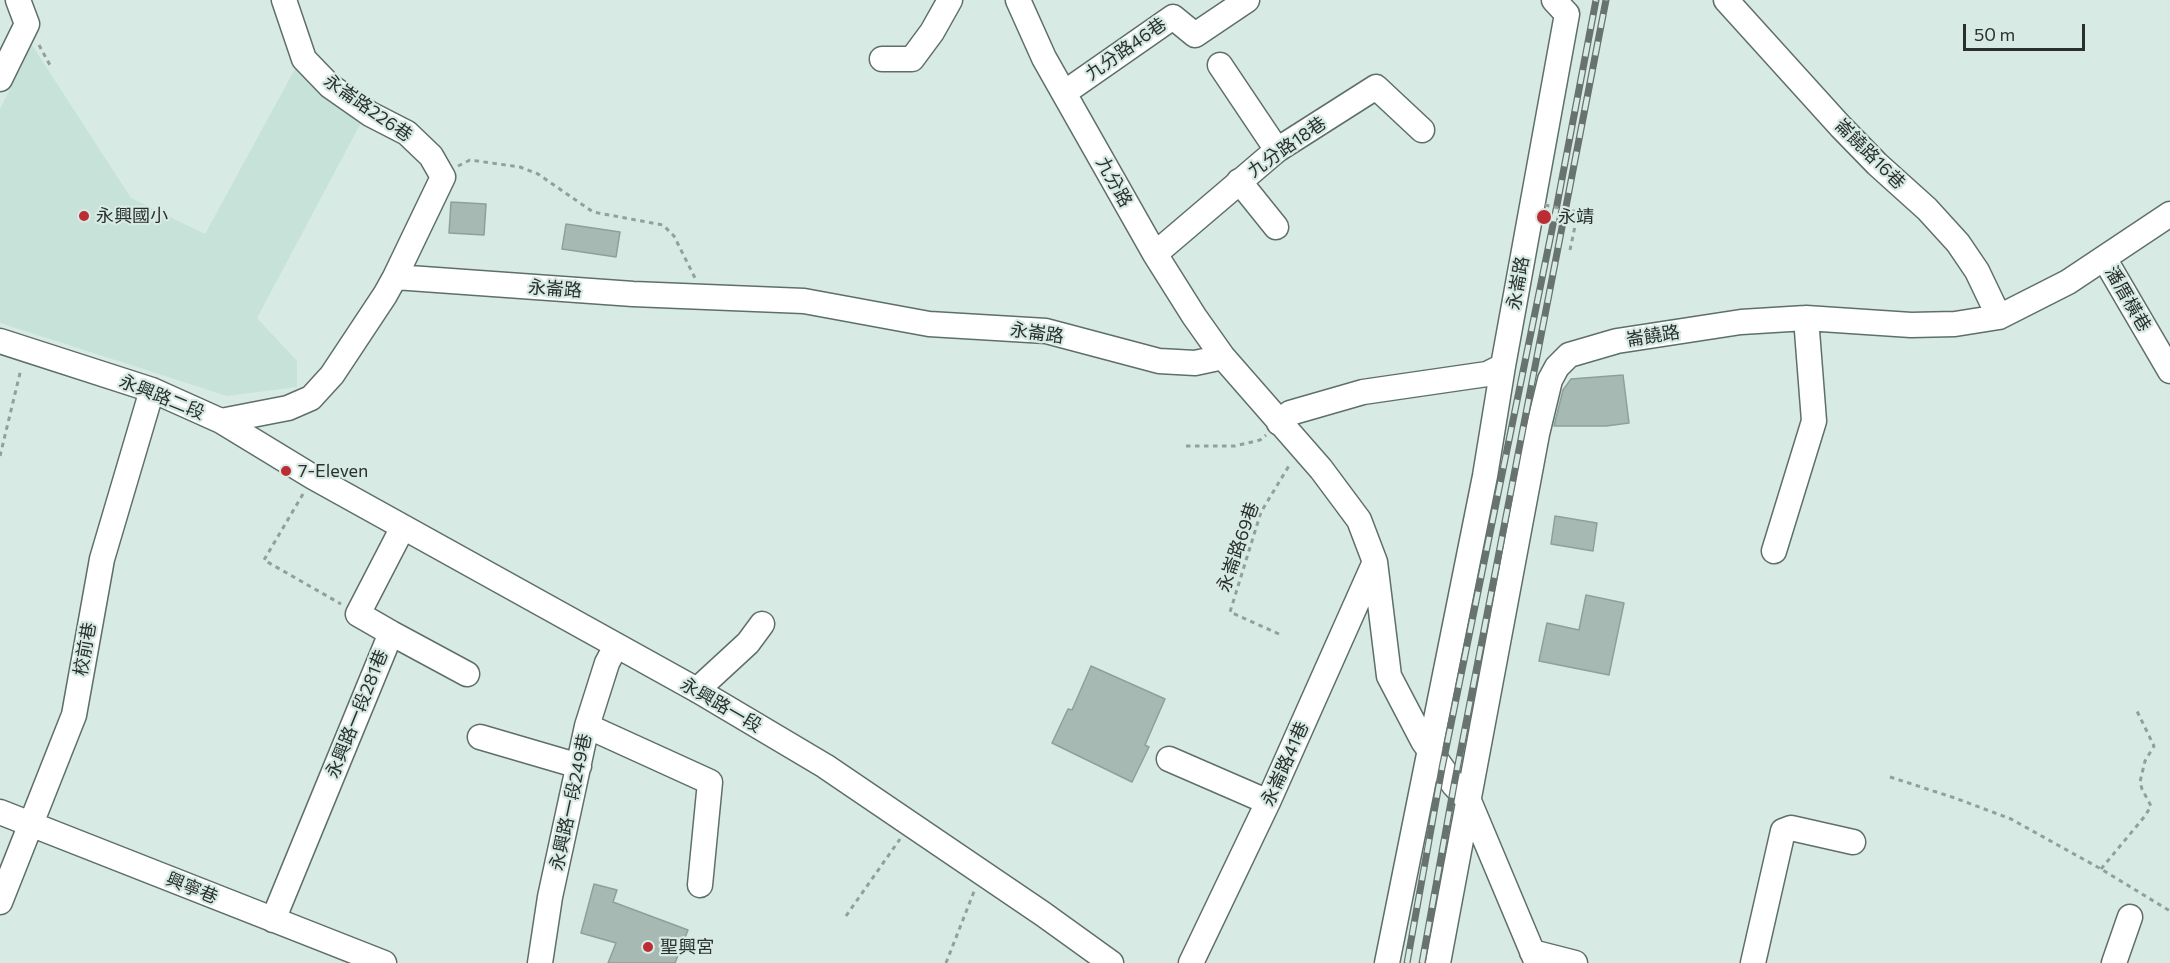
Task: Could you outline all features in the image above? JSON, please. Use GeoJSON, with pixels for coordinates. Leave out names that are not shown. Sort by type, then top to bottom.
{"type":"FeatureCollection","features":[{"type":"Feature","properties":{"kind":"street"},"geometry":{"type":"LineString","coordinates":[[0,79],[27,24],[18,0]]}},
{"type":"Feature","properties":{"kind":"street","name":"永崙路226巷"},"geometry":{"type":"LineString","coordinates":[[284,0],[304,59],[330,86],[370,114],[407,133],[430,156],[443,177]]}},
{"type":"Feature","properties":{"kind":"street"},"geometry":{"type":"LineString","coordinates":[[882,59],[912,59],[932,32],[950,0]]}},
{"type":"Feature","properties":{"kind":"street","name":"九分路"},"geometry":{"type":"LineString","coordinates":[[1018,0],[1044,58],[1155,254],[1223,357]]}},
{"type":"Feature","properties":{"kind":"street","name":"九分路46巷"},"geometry":{"type":"LineString","coordinates":[[1064,93],[1173,17],[1195,35],[1246,0]]}},
{"type":"Feature","properties":{"kind":"street","name":"永崙路"},"geometry":{"type":"LineString","coordinates":[[1503,366],[1567,14],[1554,0]]}},
{"type":"Feature","properties":{"kind":"street","name":"崙饒路16巷"},"geometry":{"type":"LineString","coordinates":[[1726,0],[1841,127],[1877,164],[1927,209],[1958,243],[1977,271],[1999,317]]}},
{"type":"Feature","properties":{"kind":"street"},"geometry":{"type":"LineString","coordinates":[[1220,65],[1277,150]]}},
{"type":"Feature","properties":{"kind":"street","name":"九分路18巷"},"geometry":{"type":"LineString","coordinates":[[1155,254],[1277,150],[1376,87],[1422,130]]}},
{"type":"Feature","properties":{"kind":"street"},"geometry":{"type":"LineString","coordinates":[[221,421],[288,408],[311,398],[332,375],[385,295],[443,177]]}},
{"type":"Feature","properties":{"kind":"street"},"geometry":{"type":"LineString","coordinates":[[1239,181],[1276,226]]}},
{"type":"Feature","properties":{"kind":"street","name":"崙饒路"},"geometry":{"type":"LineString","coordinates":[[1437,963],[1537,434],[1550,380],[1557,367],[1569,355],[1617,341],[1741,322],[1806,318],[1911,325],[1955,324],[1999,317],[2068,282],[2170,214]]}},
{"type":"Feature","properties":{"kind":"street","name":"潘厝橫巷"},"geometry":{"type":"LineString","coordinates":[[2104,258],[2170,371]]}},
{"type":"Feature","properties":{"kind":"street","name":"永崙路"},"geometry":{"type":"LineString","coordinates":[[394,277],[633,294],[804,301],[929,324],[1046,331],[1158,361],[1194,363],[1223,357]]}},
{"type":"Feature","properties":{"kind":"street"},"geometry":{"type":"LineString","coordinates":[[1774,551],[1814,421],[1806,318]]}},
{"type":"Feature","properties":{"kind":"street","name":"永興路二段"},"geometry":{"type":"LineString","coordinates":[[0,341],[152,390],[221,421],[313,477]]}},
{"type":"Feature","properties":{"kind":"street"},"geometry":{"type":"LineString","coordinates":[[1223,357],[1321,469],[1359,520],[1375,562],[1389,676],[1423,741],[1454,785],[1469,801],[1535,958],[1575,963]]}},
{"type":"Feature","properties":{"kind":"street"},"geometry":{"type":"LineString","coordinates":[[1279,423],[1290,413],[1363,393],[1487,374],[1503,366]]}},
{"type":"Feature","properties":{"kind":"street"},"geometry":{"type":"LineString","coordinates":[[1387,963],[1485,476],[1503,366]]}},
{"type":"Feature","properties":{"kind":"street","name":"校前巷"},"geometry":{"type":"LineString","coordinates":[[0,902],[29,823],[74,715],[102,559],[152,390]]}},
{"type":"Feature","properties":{"kind":"street","name":"永興路一段"},"geometry":{"type":"LineString","coordinates":[[313,477],[697,690],[825,766],[1111,963]]}},
{"type":"Feature","properties":{"kind":"street"},"geometry":{"type":"LineString","coordinates":[[358,614],[403,527]]}},
{"type":"Feature","properties":{"kind":"street","name":"永崙路41巷"},"geometry":{"type":"LineString","coordinates":[[1191,963],[1268,802],[1375,562]]}},
{"type":"Feature","properties":{"kind":"street","name":"永興路一段281巷"},"geometry":{"type":"LineString","coordinates":[[273,920],[391,633],[358,614]]}},
{"type":"Feature","properties":{"kind":"street"},"geometry":{"type":"LineString","coordinates":[[697,690],[747,643],[762,624]]}},
{"type":"Feature","properties":{"kind":"street"},"geometry":{"type":"LineString","coordinates":[[391,633],[467,674]]}},
{"type":"Feature","properties":{"kind":"street","name":"永興路一段249巷"},"geometry":{"type":"LineString","coordinates":[[540,963],[550,897],[588,726],[607,663],[616,646]]}},
{"type":"Feature","properties":{"kind":"street"},"geometry":{"type":"LineString","coordinates":[[588,726],[710,782],[700,885]]}},
{"type":"Feature","properties":{"kind":"street"},"geometry":{"type":"LineString","coordinates":[[480,737],[579,766]]}},
{"type":"Feature","properties":{"kind":"street"},"geometry":{"type":"LineString","coordinates":[[1169,759],[1268,802]]}},
{"type":"Feature","properties":{"kind":"street","name":"興寧巷"},"geometry":{"type":"LineString","coordinates":[[0,812],[384,963]]}},
{"type":"Feature","properties":{"kind":"street"},"geometry":{"type":"LineString","coordinates":[[1753,963],[1783,831],[1791,828],[1852,842]]}},
{"type":"Feature","properties":{"kind":"street"},"geometry":{"type":"LineString","coordinates":[[2114,963],[2130,917]]}},
{"type":"Feature","properties":{"kind":"path"},"geometry":{"type":"LineString","coordinates":[[443,177],[452,168],[470,160],[520,167],[538,174],[593,212],[663,225],[674,236],[704,296]]}},
{"type":"Feature","properties":{"kind":"path"},"geometry":{"type":"LineString","coordinates":[[1545,205],[1578,212],[1570,250]]}},
{"type":"Feature","properties":{"kind":"path"},"geometry":{"type":"LineString","coordinates":[[0,456],[8,414],[26,350]]}},
{"type":"Feature","properties":{"kind":"path"},"geometry":{"type":"LineString","coordinates":[[1186,446],[1235,446],[1260,440],[1279,423]]}},
{"type":"Feature","properties":{"kind":"path","name":"永崙路69巷"},"geometry":{"type":"LineString","coordinates":[[1278,634],[1230,612],[1261,512],[1301,446]]}},
{"type":"Feature","properties":{"kind":"path"},"geometry":{"type":"LineString","coordinates":[[313,477],[264,560],[358,614]]}},
{"type":"Feature","properties":{"kind":"path"},"geometry":{"type":"LineString","coordinates":[[2101,869],[2151,806],[2140,782],[2145,761],[2154,746],[2136,709]]}},
{"type":"Feature","properties":{"kind":"path"},"geometry":{"type":"LineString","coordinates":[[1890,777],[2011,819],[2170,911]]}},
{"type":"Feature","properties":{"kind":"path"},"geometry":{"type":"LineString","coordinates":[[846,916],[910,824]]}},
{"type":"Feature","properties":{"kind":"path"},"geometry":{"type":"LineString","coordinates":[[946,963],[981,873]]}},
{"type":"Feature","properties":{"kind":"shaded area","name":"永興國小"},"geometry":{"type":"Polygon","coordinates":[[[32,45],[131,198],[205,234],[296,67],[362,121],[257,318],[297,361],[297,387],[227,396],[0,323],[0,109],[32,45]]]}},
{"type":"Feature","properties":{"kind":"building"},"geometry":{"type":"Polygon","coordinates":[[[451,202],[486,204],[484,235],[449,233],[451,202]]]}},
{"type":"Feature","properties":{"kind":"building"},"geometry":{"type":"Polygon","coordinates":[[[566,224],[620,232],[616,257],[562,249],[566,224]]]}},
{"type":"Feature","properties":{"kind":"building"},"geometry":{"type":"Polygon","coordinates":[[[1623,375],[1629,423],[1606,426],[1554,426],[1563,390],[1571,379],[1623,375]]]}},
{"type":"Feature","properties":{"kind":"building"},"geometry":{"type":"Polygon","coordinates":[[[1555,516],[1597,523],[1593,551],[1551,544],[1555,516]]]}},
{"type":"Feature","properties":{"kind":"building"},"geometry":{"type":"Polygon","coordinates":[[[1586,595],[1624,603],[1609,675],[1539,661],[1547,623],[1579,630],[1586,595]]]}},
{"type":"Feature","properties":{"kind":"building"},"geometry":{"type":"Polygon","coordinates":[[[1091,666],[1165,699],[1145,745],[1149,747],[1132,782],[1052,743],[1068,709],[1072,710],[1091,666]]]}},
{"type":"Feature","properties":{"kind":"building","name":"聖興宮"},"geometry":{"type":"Polygon","coordinates":[[[594,884],[617,890],[613,902],[688,930],[675,963],[608,963],[616,943],[581,933],[594,884]]]}},
{"type":"Feature","properties":{"kind":"railway"},"geometry":{"type":"LineString","coordinates":[[1407,963],[1442,768],[1557,205],[1596,0]]}},
{"type":"Feature","properties":{"kind":"railway"},"geometry":{"type":"LineString","coordinates":[[1422,963],[1454,785],[1606,0]]}},
{"type":"Feature","properties":{"kind":"place","name":"永興國小"},"geometry":{"type":"Point","coordinates":[84,216]}},
{"type":"Feature","properties":{"kind":"place","name":"永靖"},"geometry":{"type":"Point","coordinates":[1544,217]}},
{"type":"Feature","properties":{"kind":"place","name":"7-Eleven"},"geometry":{"type":"Point","coordinates":[286,471]}},
{"type":"Feature","properties":{"kind":"place","name":"聖興宮"},"geometry":{"type":"Point","coordinates":[648,947]}}]}
